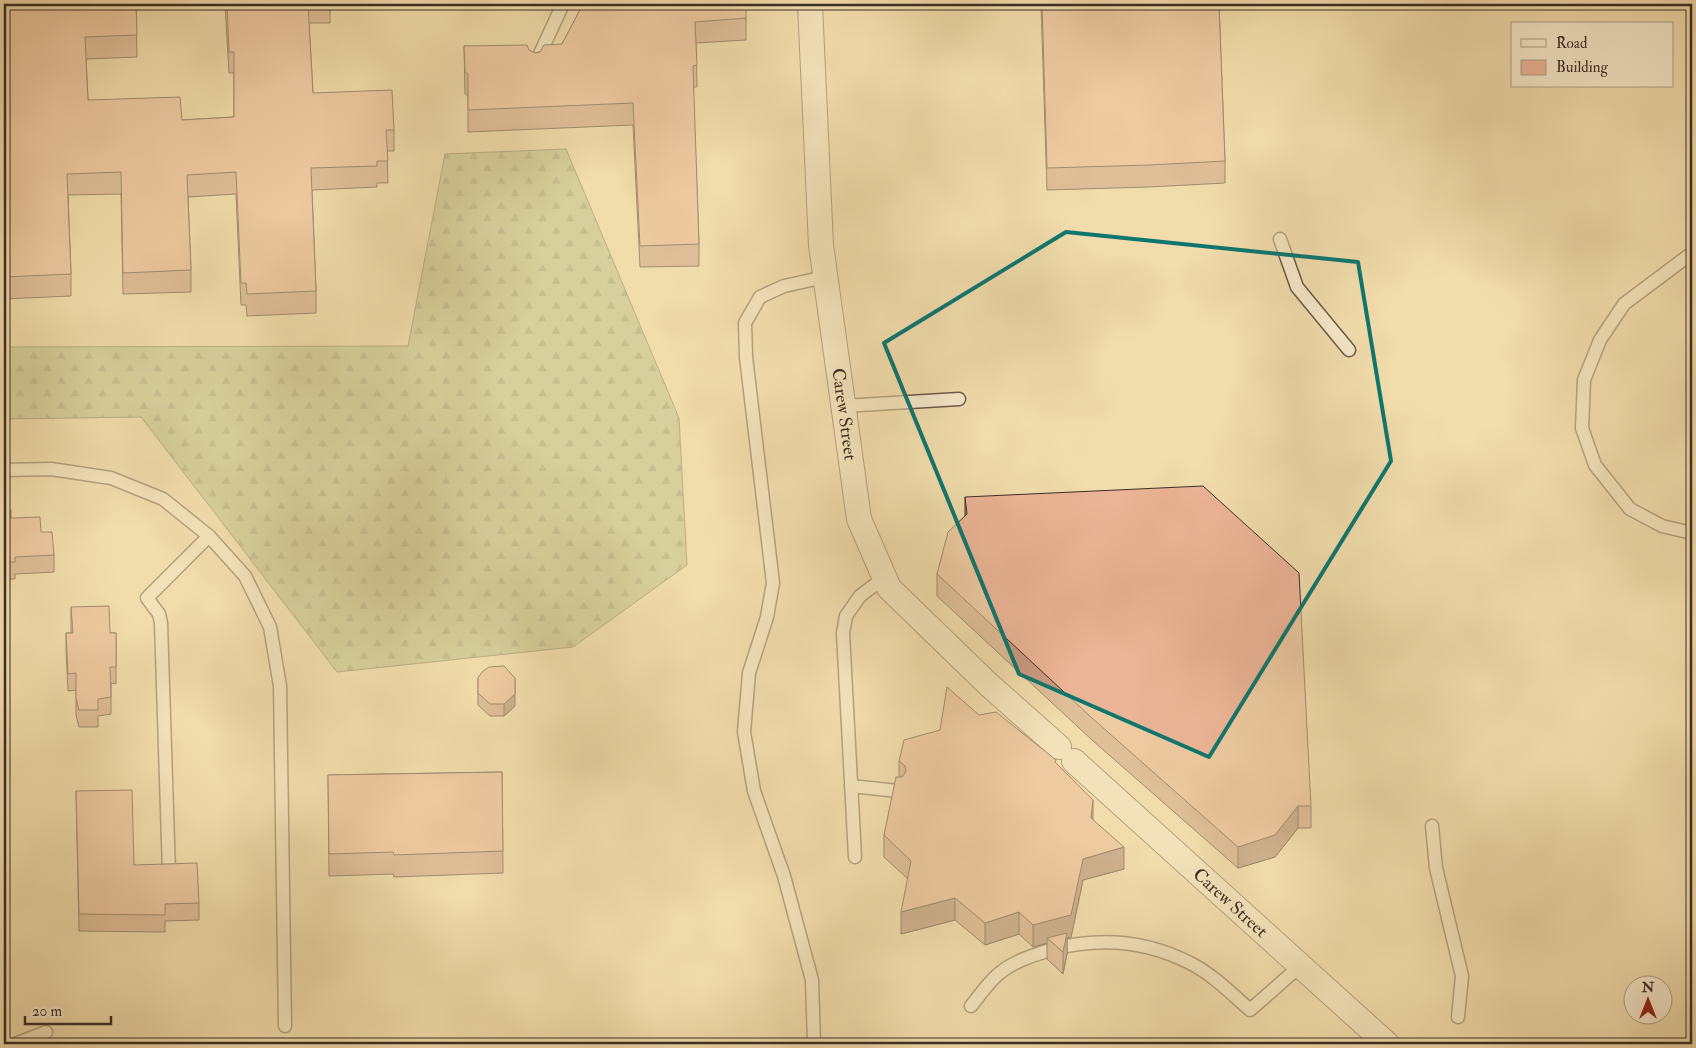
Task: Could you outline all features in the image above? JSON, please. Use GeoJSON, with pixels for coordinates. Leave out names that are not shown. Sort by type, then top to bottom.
{"type":"FeatureCollection","features":[{"type":"Feature","properties":{"kind":"street","name":"Carew Street"},"geometry":{"type":"LineString","coordinates":[[810,4],[821,245],[825,277],[859,519],[889,588],[988,684],[1387,1044]]}},
{"type":"Feature","properties":{"kind":"lane"},"geometry":{"type":"LineString","coordinates":[[535,66],[563,4]]}},
{"type":"Feature","properties":{"kind":"lane"},"geometry":{"type":"LineString","coordinates":[[1280,239],[1297,287],[1349,350]]}},
{"type":"Feature","properties":{"kind":"lane"},"geometry":{"type":"LineString","coordinates":[[1692,253],[1624,304],[1600,340],[1584,380],[1582,428],[1595,465],[1630,509],[1662,526],[1692,533]]}},
{"type":"Feature","properties":{"kind":"lane"},"geometry":{"type":"LineString","coordinates":[[814,1044],[812,980],[784,876],[754,791],[744,732],[749,672],[767,617],[773,583],[746,357],[745,323],[760,297],[784,286],[825,277]]}},
{"type":"Feature","properties":{"kind":"lane"},"geometry":{"type":"LineString","coordinates":[[843,406],[959,399]]}},
{"type":"Feature","properties":{"kind":"lane"},"geometry":{"type":"LineString","coordinates":[[4,470],[51,469],[111,478],[162,499],[209,536],[245,576],[270,627],[280,686],[285,1026]]}},
{"type":"Feature","properties":{"kind":"lane"},"geometry":{"type":"LineString","coordinates":[[169,873],[161,622],[159,614],[147,598],[209,536]]}},
{"type":"Feature","properties":{"kind":"lane"},"geometry":{"type":"LineString","coordinates":[[855,857],[843,634],[846,616],[860,596],[885,577]]}},
{"type":"Feature","properties":{"kind":"lane"},"geometry":{"type":"LineString","coordinates":[[851,786],[898,791]]}},
{"type":"Feature","properties":{"kind":"lane"},"geometry":{"type":"LineString","coordinates":[[1432,826],[1436,868],[1462,976],[1458,1017]]}},
{"type":"Feature","properties":{"kind":"lane"},"geometry":{"type":"LineString","coordinates":[[971,1006],[1000,972],[1026,957],[1074,944],[1116,941],[1156,948],[1191,964],[1223,986],[1250,1010],[1300,966]]}},
{"type":"Feature","properties":{"kind":"lane"},"geometry":{"type":"LineString","coordinates":[[16,1044],[46,1032]]}},
{"type":"Feature","properties":{"kind":"highlighted area"},"geometry":{"type":"Polygon","coordinates":[[[1066,232],[1358,262],[1391,461],[1209,757],[1019,674],[884,343],[1066,232]]]}},
{"type":"Feature","properties":{"kind":"green space"},"geometry":{"type":"Polygon","coordinates":[[[566,149],[679,418],[687,565],[573,647],[337,672],[141,417],[4,419],[4,347],[408,346],[445,154],[566,149]]]}},
{"type":"Feature","properties":{"kind":"building"},"geometry":{"type":"Polygon","coordinates":[[[4,4],[136,4],[137,35],[85,37],[88,100],[180,97],[182,120],[234,117],[234,52],[229,52],[227,4],[308,4],[313,93],[392,90],[394,130],[386,130],[388,161],[377,161],[377,166],[311,168],[316,291],[247,294],[246,283],[241,283],[236,172],[187,175],[191,270],[123,273],[121,172],[67,174],[71,274],[4,277],[4,4]]]}},
{"type":"Feature","properties":{"kind":"building"},"geometry":{"type":"Polygon","coordinates":[[[583,4],[746,4],[746,18],[695,22],[697,65],[693,66],[699,244],[640,246],[633,103],[468,110],[468,74],[465,72],[464,46],[527,45],[529,50],[535,53],[540,52],[544,45],[562,44],[583,4]]]}},
{"type":"Feature","properties":{"kind":"building"},"geometry":{"type":"Polygon","coordinates":[[[1042,4],[1219,4],[1225,161],[1047,168],[1042,4]]]}},
{"type":"Feature","properties":{"kind":"building"},"geometry":{"type":"Polygon","coordinates":[[[1203,486],[1299,573],[1311,806],[1298,806],[1275,835],[1238,847],[1092,718],[937,574],[948,532],[967,514],[965,497],[1203,486]]]}},
{"type":"Feature","properties":{"kind":"building"},"geometry":{"type":"Polygon","coordinates":[[[4,510],[11,510],[11,518],[40,517],[41,532],[52,532],[54,555],[15,557],[15,562],[4,562],[4,510]]]}},
{"type":"Feature","properties":{"kind":"building"},"geometry":{"type":"Polygon","coordinates":[[[109,606],[110,633],[116,633],[116,667],[110,667],[111,697],[98,699],[98,710],[79,710],[76,698],[76,673],[68,674],[66,633],[73,633],[71,607],[109,606]]]}},
{"type":"Feature","properties":{"kind":"building"},"geometry":{"type":"Polygon","coordinates":[[[504,666],[515,678],[515,694],[504,704],[490,704],[478,693],[478,678],[489,667],[504,666]]]}},
{"type":"Feature","properties":{"kind":"building"},"geometry":{"type":"Polygon","coordinates":[[[947,687],[979,715],[996,712],[1056,760],[1055,762],[1093,800],[1091,818],[1124,847],[1083,859],[1071,915],[1033,925],[1019,912],[985,923],[955,898],[901,912],[911,861],[884,835],[896,777],[902,777],[906,771],[905,766],[899,761],[904,740],[940,730],[947,687]]]}},
{"type":"Feature","properties":{"kind":"building"},"geometry":{"type":"Polygon","coordinates":[[[502,772],[503,851],[394,855],[393,852],[329,854],[328,775],[502,772]]]}},
{"type":"Feature","properties":{"kind":"building"},"geometry":{"type":"Polygon","coordinates":[[[132,790],[134,865],[197,863],[199,903],[165,904],[165,915],[79,914],[76,791],[132,790]]]}},
{"type":"Feature","properties":{"kind":"building"},"geometry":{"type":"Polygon","coordinates":[[[1067,933],[1063,952],[1047,938],[1067,933]]]}}]}
